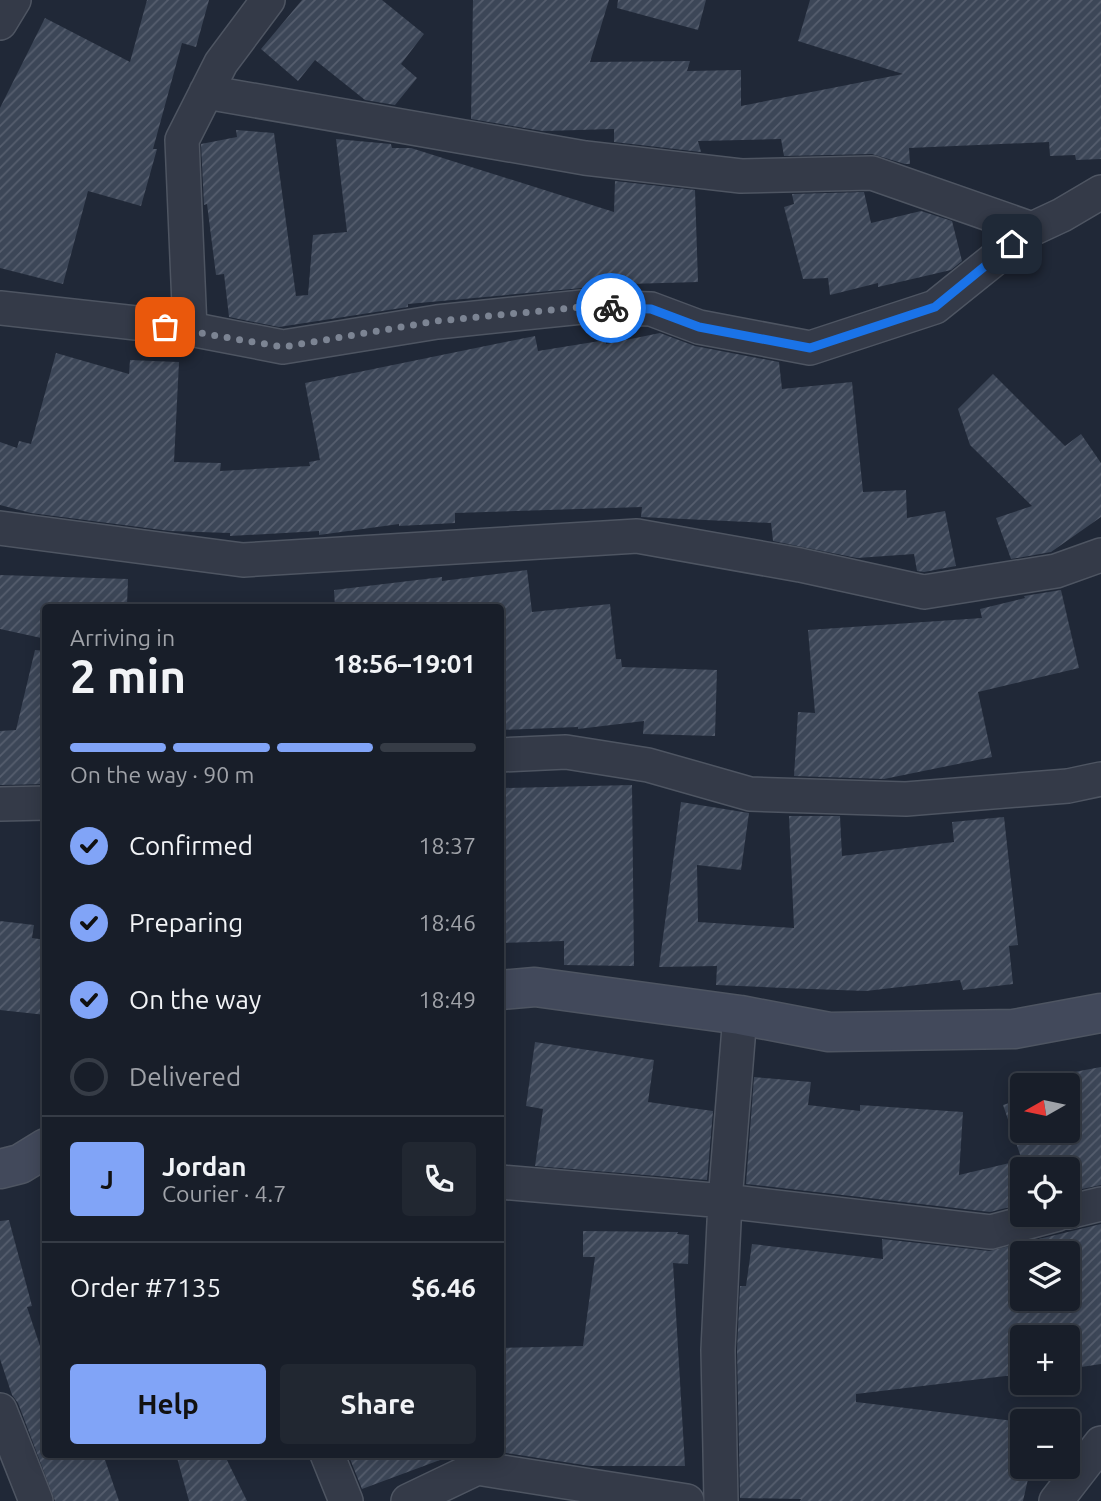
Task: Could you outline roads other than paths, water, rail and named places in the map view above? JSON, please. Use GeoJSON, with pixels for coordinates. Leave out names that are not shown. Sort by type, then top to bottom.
{"type":"FeatureCollection","features":[{"type":"Feature","properties":{"kind":"street"},"geometry":{"type":"LineString","coordinates":[[0,23],[14,0]]}},
{"type":"Feature","properties":{"kind":"street"},"geometry":{"type":"LineString","coordinates":[[190,329],[182,140],[221,64],[268,0]]}},
{"type":"Feature","properties":{"kind":"street"},"geometry":{"type":"LineString","coordinates":[[206,92],[585,158],[741,176],[872,173],[1032,229]]}},
{"type":"Feature","properties":{"kind":"street"},"geometry":{"type":"LineString","coordinates":[[0,308],[190,329],[283,347],[437,321],[582,307],[651,309],[699,327],[810,348],[935,307],[1032,229],[1101,192]]}},
{"type":"Feature","properties":{"kind":"street"},"geometry":{"type":"LineString","coordinates":[[0,527],[243,560],[637,536],[800,565],[924,592],[1056,571],[1101,555]]}},
{"type":"Feature","properties":{"kind":"street"},"geometry":{"type":"LineString","coordinates":[[504,755],[566,752],[648,765],[750,794],[906,799],[1068,786],[1101,779]]}},
{"type":"Feature","properties":{"kind":"street"},"geometry":{"type":"LineString","coordinates":[[0,804],[42,803]]}},
{"type":"Feature","properties":{"kind":"street"},"geometry":{"type":"LineString","coordinates":[[504,990],[535,987],[740,1015],[829,1032],[1014,1030],[1101,1013]]}},
{"type":"Feature","properties":{"kind":"street"},"geometry":{"type":"LineString","coordinates":[[721,1501],[718,1350],[725,1201],[740,1015]]}},
{"type":"Feature","properties":{"kind":"street"},"geometry":{"type":"LineString","coordinates":[[0,1169],[20,1164],[42,1150]]}},
{"type":"Feature","properties":{"kind":"street"},"geometry":{"type":"LineString","coordinates":[[504,1182],[725,1201],[991,1232],[1010,1227]]}},
{"type":"Feature","properties":{"kind":"street"},"geometry":{"type":"LineString","coordinates":[[1080,1209],[1101,1204]]}},
{"type":"Feature","properties":{"kind":"street"},"geometry":{"type":"LineString","coordinates":[[0,1410],[36,1501]]}},
{"type":"Feature","properties":{"kind":"street"},"geometry":{"type":"LineString","coordinates":[[1056,1501],[1101,1443]]}},
{"type":"Feature","properties":{"kind":"street"},"geometry":{"type":"LineString","coordinates":[[329,1458],[346,1501]]}},
{"type":"Feature","properties":{"kind":"street"},"geometry":{"type":"LineString","coordinates":[[408,1501],[478,1461],[687,1501]]}}]}
